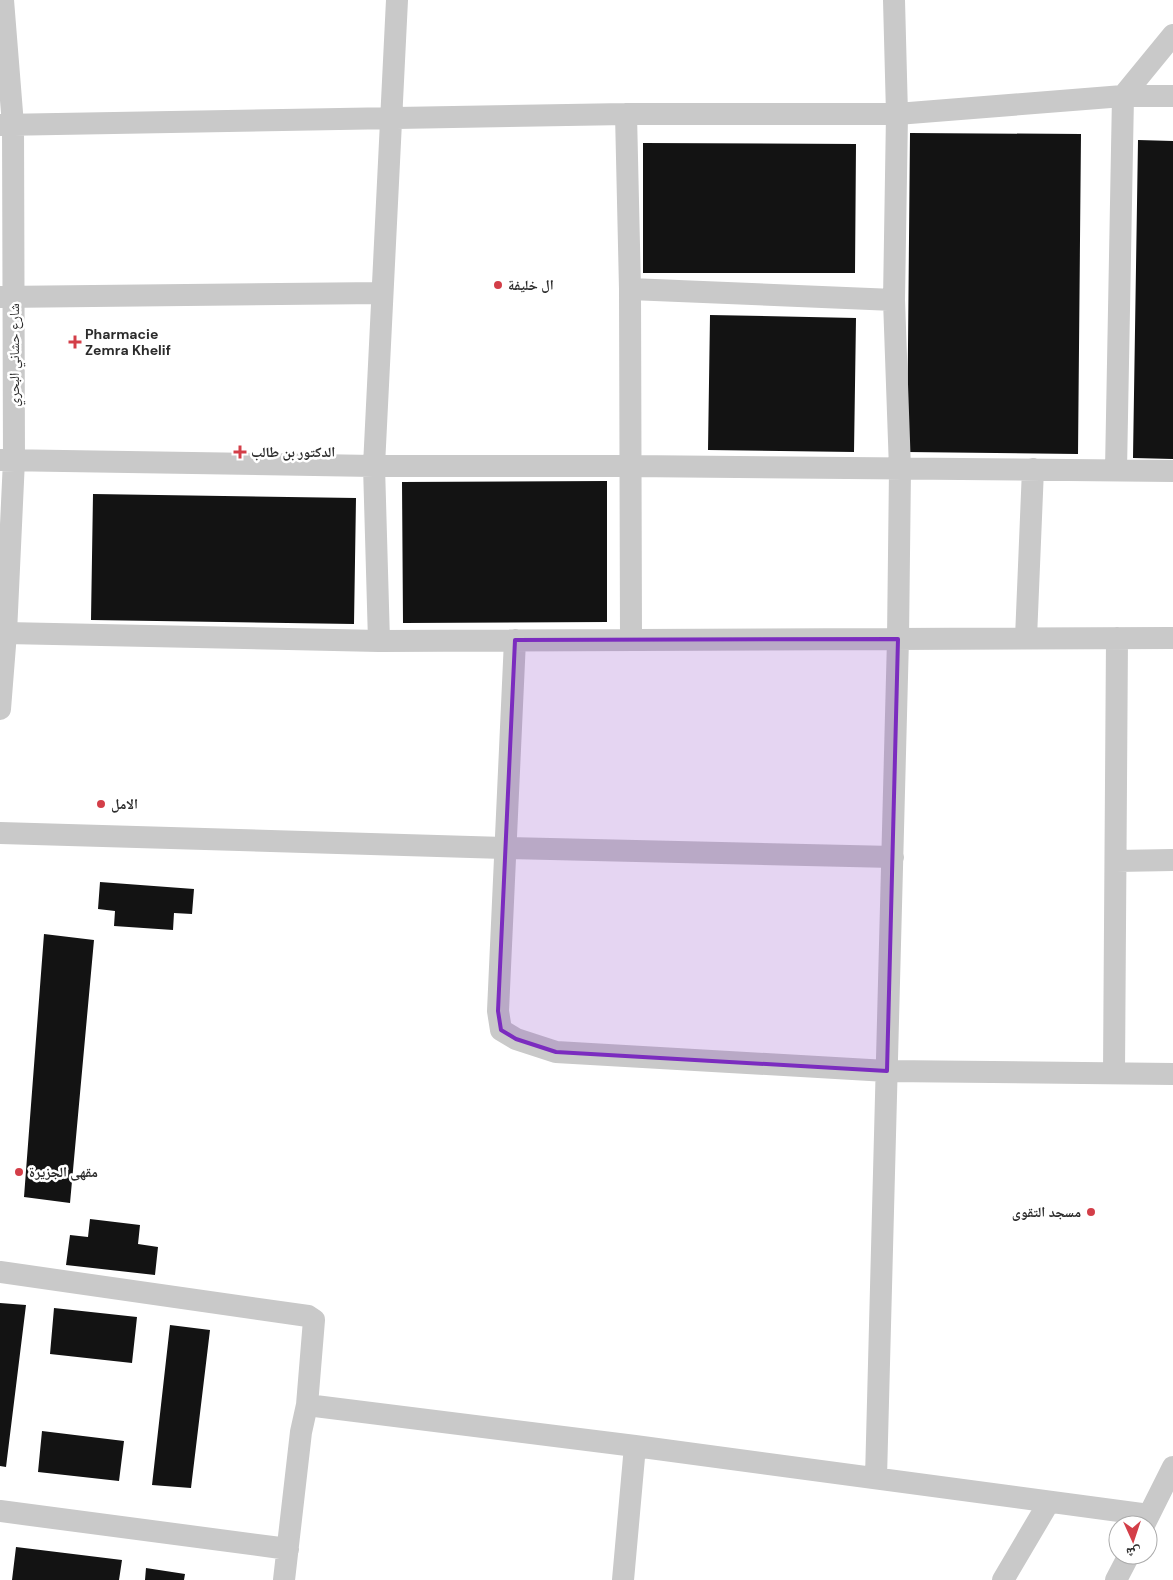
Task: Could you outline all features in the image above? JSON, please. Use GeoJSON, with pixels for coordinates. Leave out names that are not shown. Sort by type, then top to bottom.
{"type":"FeatureCollection","features":[{"type":"Feature","properties":{"kind":"street","name":"شارع حشاني البحري"},"geometry":{"type":"LineString","coordinates":[[0,703],[6,632],[7,460],[6,125],[3,0]]}},
{"type":"Feature","properties":{"kind":"street"},"geometry":{"type":"LineString","coordinates":[[379,641],[374,466],[396,0]]}},
{"type":"Feature","properties":{"kind":"street"},"geometry":{"type":"LineString","coordinates":[[876,1478],[898,639],[900,469],[894,300],[897,114],[894,0]]}},
{"type":"Feature","properties":{"kind":"street"},"geometry":{"type":"LineString","coordinates":[[1116,470],[1123,96],[1173,35]]}},
{"type":"Feature","properties":{"kind":"street"},"geometry":{"type":"LineString","coordinates":[[6,125],[626,114],[897,114],[1123,96],[1173,96]]}},
{"type":"Feature","properties":{"kind":"street"},"geometry":{"type":"LineString","coordinates":[[626,114],[630,289],[631,640]]}},
{"type":"Feature","properties":{"kind":"street"},"geometry":{"type":"LineString","coordinates":[[630,289],[894,300]]}},
{"type":"Feature","properties":{"kind":"street"},"geometry":{"type":"LineString","coordinates":[[7,298],[382,292]]}},
{"type":"Feature","properties":{"kind":"street"},"geometry":{"type":"LineString","coordinates":[[7,460],[374,466],[630,466],[1173,471]]}},
{"type":"Feature","properties":{"kind":"street"},"geometry":{"type":"LineString","coordinates":[[1026,638],[1033,469]]}},
{"type":"Feature","properties":{"kind":"street"},"geometry":{"type":"LineString","coordinates":[[6,632],[379,641],[1173,638]]}},
{"type":"Feature","properties":{"kind":"street"},"geometry":{"type":"LineString","coordinates":[[1114,1072],[1117,638]]}},
{"type":"Feature","properties":{"kind":"street"},"geometry":{"type":"LineString","coordinates":[[515,640],[498,1011],[501,1030],[516,1039],[556,1052],[887,1071],[1173,1074]]}},
{"type":"Feature","properties":{"kind":"street"},"geometry":{"type":"LineString","coordinates":[[0,833],[892,857]]}},
{"type":"Feature","properties":{"kind":"street"},"geometry":{"type":"LineString","coordinates":[[1116,861],[1173,860]]}},
{"type":"Feature","properties":{"kind":"street"},"geometry":{"type":"LineString","coordinates":[[0,1272],[308,1316],[314,1320],[307,1404],[301,1432],[284,1580]]}},
{"type":"Feature","properties":{"kind":"street"},"geometry":{"type":"LineString","coordinates":[[307,1404],[876,1478],[1049,1502],[1119,1515]]}},
{"type":"Feature","properties":{"kind":"street"},"geometry":{"type":"LineString","coordinates":[[623,1580],[635,1446]]}},
{"type":"Feature","properties":{"kind":"street"},"geometry":{"type":"LineString","coordinates":[[1148,1515],[1173,1466]]}},
{"type":"Feature","properties":{"kind":"street"},"geometry":{"type":"LineString","coordinates":[[1003,1580],[1049,1502]]}},
{"type":"Feature","properties":{"kind":"street"},"geometry":{"type":"LineString","coordinates":[[0,1511],[288,1549]]}},
{"type":"Feature","properties":{"kind":"street"},"geometry":{"type":"LineString","coordinates":[[1116,1580],[1124,1565]]}},
{"type":"Feature","properties":{"kind":"highlighted area"},"geometry":{"type":"Polygon","coordinates":[[[898,639],[887,1071],[556,1052],[516,1039],[501,1030],[498,1011],[515,640],[898,639]]]}},
{"type":"Feature","properties":{"kind":"building"},"geometry":{"type":"Polygon","coordinates":[[[910,133],[1081,134],[1078,454],[907,452],[910,133]]]}},
{"type":"Feature","properties":{"kind":"building"},"geometry":{"type":"Polygon","coordinates":[[[1138,140],[1173,141],[1173,459],[1133,458],[1138,140]]]}},
{"type":"Feature","properties":{"kind":"building"},"geometry":{"type":"Polygon","coordinates":[[[643,143],[856,144],[855,273],[643,273],[643,143]]]}},
{"type":"Feature","properties":{"kind":"building"},"geometry":{"type":"Polygon","coordinates":[[[710,315],[856,318],[854,452],[708,450],[710,315]]]}},
{"type":"Feature","properties":{"kind":"building"},"geometry":{"type":"Polygon","coordinates":[[[607,481],[607,622],[403,623],[402,482],[607,481]]]}},
{"type":"Feature","properties":{"kind":"building"},"geometry":{"type":"Polygon","coordinates":[[[93,494],[356,498],[354,624],[91,620],[93,494]]]}},
{"type":"Feature","properties":{"kind":"building"},"geometry":{"type":"Polygon","coordinates":[[[100,882],[194,889],[192,914],[174,913],[173,930],[114,926],[115,911],[98,909],[100,882]]]}},
{"type":"Feature","properties":{"kind":"building"},"geometry":{"type":"Polygon","coordinates":[[[44,934],[94,940],[70,1203],[24,1197],[44,934]]]}},
{"type":"Feature","properties":{"kind":"building"},"geometry":{"type":"Polygon","coordinates":[[[90,1219],[140,1225],[138,1244],[158,1247],[155,1275],[66,1265],[70,1235],[88,1237],[90,1219]]]}},
{"type":"Feature","properties":{"kind":"building"},"geometry":{"type":"Polygon","coordinates":[[[0,1303],[26,1305],[6,1467],[0,1466],[0,1303]]]}},
{"type":"Feature","properties":{"kind":"building"},"geometry":{"type":"Polygon","coordinates":[[[54,1308],[137,1317],[132,1363],[50,1354],[54,1308]]]}},
{"type":"Feature","properties":{"kind":"building"},"geometry":{"type":"Polygon","coordinates":[[[170,1325],[210,1330],[191,1488],[152,1485],[170,1325]]]}},
{"type":"Feature","properties":{"kind":"building"},"geometry":{"type":"Polygon","coordinates":[[[42,1431],[124,1441],[119,1481],[38,1472],[42,1431]]]}},
{"type":"Feature","properties":{"kind":"building"},"geometry":{"type":"Polygon","coordinates":[[[16,1547],[122,1560],[119,1580],[12,1580],[16,1547]]]}},
{"type":"Feature","properties":{"kind":"building"},"geometry":{"type":"Polygon","coordinates":[[[146,1568],[185,1574],[184,1580],[145,1580],[146,1568]]]}},
{"type":"Feature","properties":{"kind":"place","name":"ال خليفة"},"geometry":{"type":"Point","coordinates":[498,285]}},
{"type":"Feature","properties":{"kind":"place","name":"Pharmacie Zemra Khelif"},"geometry":{"type":"Point","coordinates":[75,342]}},
{"type":"Feature","properties":{"kind":"place","name":"الدكتور بن طالب"},"geometry":{"type":"Point","coordinates":[240,452]}},
{"type":"Feature","properties":{"kind":"place","name":"الامل"},"geometry":{"type":"Point","coordinates":[101,804]}},
{"type":"Feature","properties":{"kind":"place","name":"مقهى الجزيرة"},"geometry":{"type":"Point","coordinates":[19,1172]}},
{"type":"Feature","properties":{"kind":"place","name":"مسجد التقوى"},"geometry":{"type":"Point","coordinates":[1091,1212]}}]}
